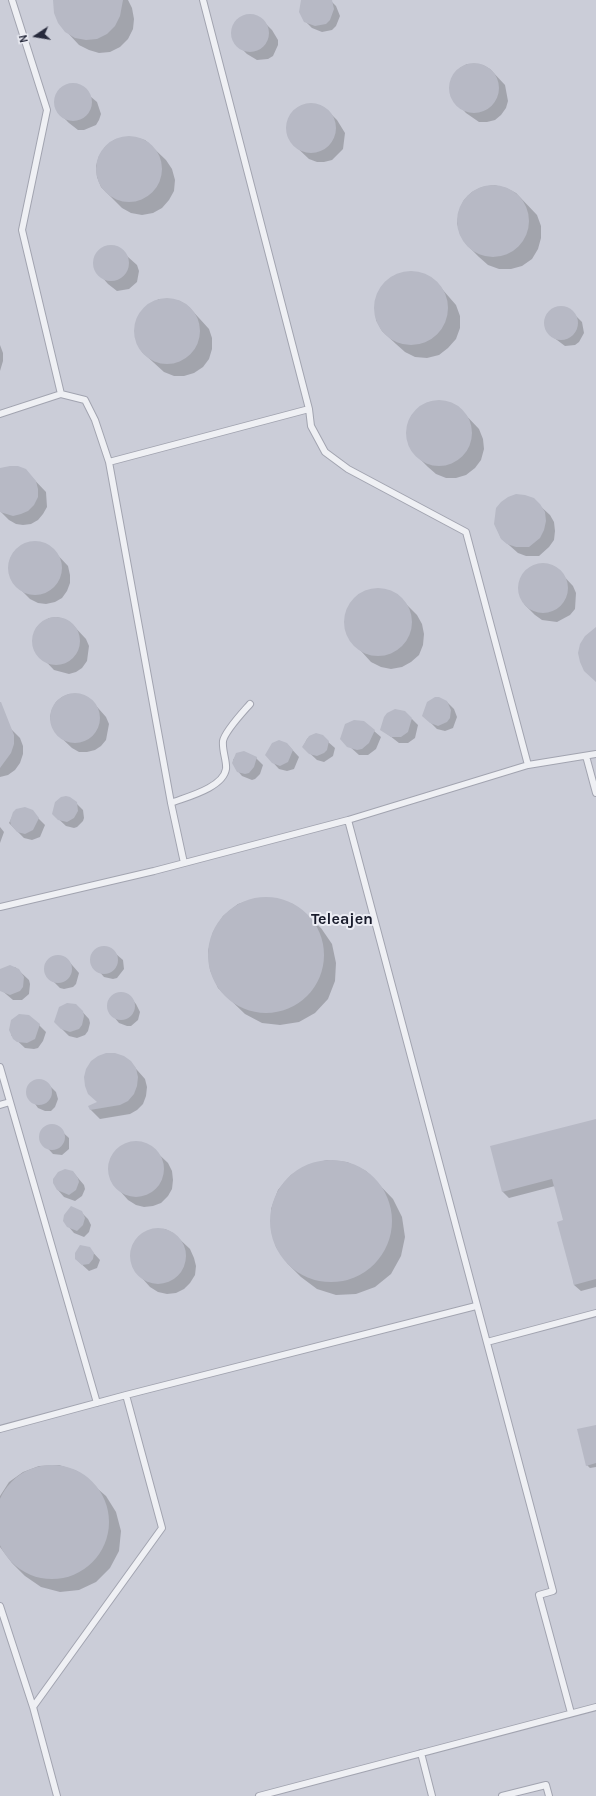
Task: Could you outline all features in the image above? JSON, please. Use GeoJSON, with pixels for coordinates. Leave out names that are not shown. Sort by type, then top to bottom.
{"type":"FeatureCollection","features":[{"type":"Feature","properties":{"kind":"lane"},"geometry":{"type":"LineString","coordinates":[[12,0],[47,110],[22,230],[61,394]]}},
{"type":"Feature","properties":{"kind":"lane"},"geometry":{"type":"LineString","coordinates":[[203,0],[309,409],[311,426],[325,452],[348,469],[466,532],[528,765]]}},
{"type":"Feature","properties":{"kind":"lane"},"geometry":{"type":"LineString","coordinates":[[0,414],[61,394],[85,400],[95,420],[109,462],[171,803],[184,863]]}},
{"type":"Feature","properties":{"kind":"lane"},"geometry":{"type":"LineString","coordinates":[[109,462],[309,409]]}},
{"type":"Feature","properties":{"kind":"lane"},"geometry":{"type":"LineString","coordinates":[[171,803],[201,792],[216,784],[222,777],[226,768],[223,754],[224,740],[250,704]]}},
{"type":"Feature","properties":{"kind":"lane"},"geometry":{"type":"LineString","coordinates":[[0,906],[184,863],[348,820],[528,765],[596,754]]}},
{"type":"Feature","properties":{"kind":"lane"},"geometry":{"type":"LineString","coordinates":[[586,756],[596,793]]}},
{"type":"Feature","properties":{"kind":"lane"},"geometry":{"type":"LineString","coordinates":[[348,820],[553,1591],[540,1595],[571,1714]]}},
{"type":"Feature","properties":{"kind":"lane"},"geometry":{"type":"LineString","coordinates":[[0,1067],[97,1403]]}},
{"type":"Feature","properties":{"kind":"lane"},"geometry":{"type":"LineString","coordinates":[[0,1105],[10,1102]]}},
{"type":"Feature","properties":{"kind":"lane"},"geometry":{"type":"LineString","coordinates":[[0,1429],[126,1395],[476,1306]]}},
{"type":"Feature","properties":{"kind":"lane"},"geometry":{"type":"LineString","coordinates":[[487,1342],[596,1313]]}},
{"type":"Feature","properties":{"kind":"lane"},"geometry":{"type":"LineString","coordinates":[[33,1707],[162,1528],[126,1395]]}},
{"type":"Feature","properties":{"kind":"lane"},"geometry":{"type":"LineString","coordinates":[[0,1606],[33,1707],[57,1796]]}},
{"type":"Feature","properties":{"kind":"lane"},"geometry":{"type":"LineString","coordinates":[[259,1796],[596,1707]]}},
{"type":"Feature","properties":{"kind":"lane"},"geometry":{"type":"LineString","coordinates":[[421,1753],[432,1796]]}},
{"type":"Feature","properties":{"kind":"lane"},"geometry":{"type":"LineString","coordinates":[[502,1796],[546,1785],[549,1796]]}},
{"type":"Feature","properties":{"kind":"shaded area"},"geometry":{"type":"Polygon","coordinates":[[[0,0],[596,0],[596,1796],[0,1796],[0,0]]]}},
{"type":"Feature","properties":{"kind":"building"},"geometry":{"type":"Polygon","coordinates":[[[53,0],[123,0],[120,16],[115,26],[107,34],[97,39],[86,40],[75,38],[65,32],[58,23],[54,13],[53,0]]]}},
{"type":"Feature","properties":{"kind":"building"},"geometry":{"type":"Polygon","coordinates":[[[301,0],[332,0],[334,9],[330,20],[326,24],[315,26],[304,22],[299,12],[301,0]]]}},
{"type":"Feature","properties":{"kind":"building"},"geometry":{"type":"Polygon","coordinates":[[[250,14],[263,20],[269,33],[263,46],[250,52],[237,46],[231,33],[237,20],[250,14]]]}},
{"type":"Feature","properties":{"kind":"building"},"geometry":{"type":"Polygon","coordinates":[[[474,63],[484,65],[492,70],[497,78],[499,88],[497,98],[492,106],[484,111],[474,113],[464,111],[456,106],[451,98],[449,88],[451,78],[456,70],[464,65],[474,63]]]}},
{"type":"Feature","properties":{"kind":"building"},"geometry":{"type":"Polygon","coordinates":[[[73,83],[83,86],[89,92],[92,102],[89,112],[83,118],[73,121],[63,118],[57,112],[54,102],[57,92],[63,86],[73,83]]]}},
{"type":"Feature","properties":{"kind":"building"},"geometry":{"type":"Polygon","coordinates":[[[311,103],[321,105],[329,110],[334,118],[336,128],[334,138],[329,146],[321,151],[311,153],[301,151],[293,146],[288,138],[286,128],[288,118],[293,110],[301,105],[311,103]]]}},
{"type":"Feature","properties":{"kind":"building"},"geometry":{"type":"Polygon","coordinates":[[[122,136],[136,136],[148,141],[157,150],[162,162],[160,182],[153,193],[136,202],[122,202],[110,197],[101,188],[96,176],[96,162],[101,150],[110,141],[122,136]]]}},
{"type":"Feature","properties":{"kind":"building"},"geometry":{"type":"Polygon","coordinates":[[[486,185],[500,185],[507,187],[519,195],[527,207],[529,221],[527,235],[519,247],[507,255],[500,257],[486,257],[479,255],[467,247],[459,235],[457,228],[457,214],[459,207],[467,195],[479,187],[486,185]]]}},
{"type":"Feature","properties":{"kind":"building"},"geometry":{"type":"Polygon","coordinates":[[[115,245],[124,250],[128,256],[128,270],[124,276],[115,281],[107,281],[98,276],[94,270],[93,259],[98,250],[104,246],[115,245]]]}},
{"type":"Feature","properties":{"kind":"building"},"geometry":{"type":"Polygon","coordinates":[[[411,271],[425,274],[437,282],[445,294],[448,308],[445,322],[437,334],[425,342],[411,345],[397,342],[385,334],[377,322],[374,308],[377,294],[385,282],[397,274],[411,271]]]}},
{"type":"Feature","properties":{"kind":"building"},"geometry":{"type":"Polygon","coordinates":[[[167,298],[180,300],[190,308],[198,318],[200,331],[198,344],[190,354],[180,362],[167,364],[154,362],[144,354],[136,344],[134,331],[136,318],[144,308],[154,300],[167,298]]]}},
{"type":"Feature","properties":{"kind":"building"},"geometry":{"type":"Polygon","coordinates":[[[558,306],[564,306],[568,307],[575,313],[578,323],[577,330],[571,337],[564,340],[558,340],[554,339],[547,333],[544,326],[544,320],[545,316],[551,309],[558,306]]]}},
{"type":"Feature","properties":{"kind":"building"},"geometry":{"type":"Polygon","coordinates":[[[439,400],[452,403],[462,410],[469,420],[472,433],[469,446],[462,456],[452,463],[439,466],[426,463],[416,456],[409,446],[406,433],[409,420],[416,410],[426,403],[439,400]]]}},
{"type":"Feature","properties":{"kind":"building"},"geometry":{"type":"Polygon","coordinates":[[[18,466],[26,469],[36,481],[38,489],[38,497],[34,505],[28,511],[13,516],[0,512],[0,468],[18,466]]]}},
{"type":"Feature","properties":{"kind":"building"},"geometry":{"type":"Polygon","coordinates":[[[516,494],[534,498],[545,512],[546,521],[544,530],[540,538],[529,547],[516,547],[507,544],[501,539],[494,524],[496,508],[508,497],[516,494]]]}},
{"type":"Feature","properties":{"kind":"building"},"geometry":{"type":"Polygon","coordinates":[[[35,541],[50,546],[54,549],[57,553],[62,568],[57,583],[54,587],[50,590],[35,595],[20,590],[16,587],[13,583],[8,568],[13,553],[16,549],[20,546],[35,541]]]}},
{"type":"Feature","properties":{"kind":"building"},"geometry":{"type":"Polygon","coordinates":[[[543,563],[557,567],[564,574],[568,588],[564,602],[557,609],[543,613],[529,609],[522,602],[518,588],[522,574],[529,567],[543,563]]]}},
{"type":"Feature","properties":{"kind":"building"},"geometry":{"type":"Polygon","coordinates":[[[378,588],[391,591],[402,598],[409,609],[412,622],[409,635],[402,646],[391,653],[378,656],[365,653],[354,646],[347,635],[344,622],[347,609],[354,598],[365,591],[378,588]]]}},
{"type":"Feature","properties":{"kind":"building"},"geometry":{"type":"Polygon","coordinates":[[[51,617],[61,617],[73,624],[80,636],[80,646],[73,658],[61,665],[51,665],[43,661],[36,654],[32,646],[32,636],[36,628],[43,621],[51,617]]]}},
{"type":"Feature","properties":{"kind":"building"},"geometry":{"type":"Polygon","coordinates":[[[596,627],[596,682],[584,671],[578,653],[580,644],[585,636],[596,627]]]}},
{"type":"Feature","properties":{"kind":"building"},"geometry":{"type":"Polygon","coordinates":[[[70,693],[80,693],[93,700],[100,713],[100,723],[93,736],[80,743],[70,743],[61,739],[54,732],[50,723],[50,713],[54,704],[61,697],[70,693]]]}},
{"type":"Feature","properties":{"kind":"building"},"geometry":{"type":"Polygon","coordinates":[[[435,697],[439,697],[447,701],[451,710],[450,718],[447,722],[438,726],[430,723],[422,716],[427,702],[435,697]]]}},
{"type":"Feature","properties":{"kind":"building"},"geometry":{"type":"Polygon","coordinates":[[[0,702],[14,735],[14,744],[11,753],[0,768],[0,702]]]}},
{"type":"Feature","properties":{"kind":"building"},"geometry":{"type":"Polygon","coordinates":[[[395,709],[405,711],[412,718],[408,732],[401,737],[391,737],[380,730],[384,717],[387,713],[395,709]]]}},
{"type":"Feature","properties":{"kind":"building"},"geometry":{"type":"Polygon","coordinates":[[[354,720],[364,721],[375,730],[369,743],[362,749],[357,750],[347,747],[340,739],[345,724],[354,720]]]}},
{"type":"Feature","properties":{"kind":"building"},"geometry":{"type":"Polygon","coordinates":[[[316,733],[323,735],[329,741],[327,750],[317,756],[309,754],[302,747],[309,736],[316,733]]]}},
{"type":"Feature","properties":{"kind":"building"},"geometry":{"type":"Polygon","coordinates":[[[279,740],[287,743],[293,750],[288,762],[280,766],[272,763],[265,755],[272,743],[279,740]]]}},
{"type":"Feature","properties":{"kind":"building"},"geometry":{"type":"Polygon","coordinates":[[[244,751],[257,757],[254,767],[249,773],[245,774],[237,772],[232,763],[236,753],[244,751]]]}},
{"type":"Feature","properties":{"kind":"building"},"geometry":{"type":"Polygon","coordinates":[[[66,796],[77,802],[78,811],[74,818],[67,822],[58,820],[52,814],[55,802],[61,797],[66,796]]]}},
{"type":"Feature","properties":{"kind":"building"},"geometry":{"type":"Polygon","coordinates":[[[25,807],[33,810],[39,818],[33,830],[25,834],[17,832],[11,825],[10,821],[13,812],[16,809],[25,807]]]}},
{"type":"Feature","properties":{"kind":"building"},"geometry":{"type":"Polygon","coordinates":[[[266,897],[288,901],[307,914],[320,933],[324,955],[320,977],[307,996],[288,1009],[266,1013],[244,1009],[225,996],[212,977],[208,955],[212,933],[225,914],[244,901],[266,897]]]}},
{"type":"Feature","properties":{"kind":"building"},"geometry":{"type":"Polygon","coordinates":[[[104,946],[114,950],[118,960],[114,970],[104,974],[94,970],[90,960],[94,950],[104,946]]]}},
{"type":"Feature","properties":{"kind":"building"},"geometry":{"type":"Polygon","coordinates":[[[58,955],[68,959],[72,969],[68,979],[58,983],[48,979],[44,969],[48,959],[58,955]]]}},
{"type":"Feature","properties":{"kind":"building"},"geometry":{"type":"Polygon","coordinates":[[[10,965],[19,969],[24,977],[23,987],[20,991],[10,995],[0,991],[0,969],[10,965]]]}},
{"type":"Feature","properties":{"kind":"building"},"geometry":{"type":"Polygon","coordinates":[[[121,992],[131,996],[135,1006],[131,1016],[121,1020],[111,1016],[107,1006],[111,996],[121,992]]]}},
{"type":"Feature","properties":{"kind":"building"},"geometry":{"type":"Polygon","coordinates":[[[67,1003],[76,1004],[83,1011],[84,1016],[82,1025],[79,1029],[70,1032],[61,1029],[54,1022],[59,1007],[67,1003]]]}},
{"type":"Feature","properties":{"kind":"building"},"geometry":{"type":"Polygon","coordinates":[[[19,1014],[29,1015],[40,1024],[35,1039],[27,1043],[17,1042],[13,1039],[9,1030],[11,1020],[19,1014]]]}},
{"type":"Feature","properties":{"kind":"building"},"geometry":{"type":"Polygon","coordinates":[[[106,1053],[115,1053],[124,1056],[131,1061],[136,1068],[138,1077],[137,1086],[134,1094],[128,1101],[120,1105],[90,1110],[88,1106],[97,1102],[88,1094],[85,1086],[84,1077],[86,1069],[91,1061],[106,1053]]]}},
{"type":"Feature","properties":{"kind":"building"},"geometry":{"type":"Polygon","coordinates":[[[39,1079],[48,1083],[52,1092],[48,1101],[39,1105],[30,1101],[26,1092],[30,1083],[39,1079]]]}},
{"type":"Feature","properties":{"kind":"building"},"geometry":{"type":"Polygon","coordinates":[[[596,1119],[596,1279],[574,1285],[557,1222],[563,1220],[552,1179],[502,1192],[490,1146],[596,1119]]]}},
{"type":"Feature","properties":{"kind":"building"},"geometry":{"type":"Polygon","coordinates":[[[52,1124],[61,1128],[65,1137],[61,1146],[52,1150],[43,1146],[39,1137],[43,1128],[52,1124]]]}},
{"type":"Feature","properties":{"kind":"building"},"geometry":{"type":"Polygon","coordinates":[[[136,1141],[147,1143],[156,1149],[162,1158],[164,1169],[162,1180],[156,1189],[147,1195],[136,1197],[125,1195],[116,1189],[110,1180],[108,1169],[110,1158],[116,1149],[125,1143],[136,1141]]]}},
{"type":"Feature","properties":{"kind":"building"},"geometry":{"type":"Polygon","coordinates":[[[331,1160],[354,1164],[365,1170],[374,1178],[382,1187],[388,1198],[392,1221],[388,1244],[382,1255],[374,1264],[365,1272],[354,1278],[331,1282],[308,1278],[297,1272],[288,1264],[280,1255],[274,1244],[270,1221],[274,1198],[280,1187],[288,1178],[297,1170],[308,1164],[331,1160]]]}},
{"type":"Feature","properties":{"kind":"building"},"geometry":{"type":"Polygon","coordinates":[[[65,1169],[73,1171],[79,1182],[76,1190],[69,1195],[57,1190],[53,1183],[53,1179],[58,1172],[65,1169]]]}},
{"type":"Feature","properties":{"kind":"building"},"geometry":{"type":"Polygon","coordinates":[[[71,1206],[82,1211],[85,1218],[83,1225],[77,1231],[67,1227],[63,1221],[64,1215],[71,1206]]]}},
{"type":"Feature","properties":{"kind":"building"},"geometry":{"type":"Polygon","coordinates":[[[153,1228],[163,1228],[178,1236],[184,1245],[186,1256],[184,1267],[178,1276],[163,1284],[153,1284],[142,1279],[135,1272],[130,1261],[130,1251],[135,1240],[142,1233],[153,1228]]]}},
{"type":"Feature","properties":{"kind":"building"},"geometry":{"type":"Polygon","coordinates":[[[80,1245],[90,1247],[94,1253],[93,1259],[89,1264],[82,1265],[75,1259],[75,1253],[80,1245]]]}},
{"type":"Feature","properties":{"kind":"building"},"geometry":{"type":"Polygon","coordinates":[[[596,1425],[596,1463],[586,1466],[577,1429],[596,1425]]]}},
{"type":"Feature","properties":{"kind":"building"},"geometry":{"type":"Polygon","coordinates":[[[52,1465],[63,1466],[74,1470],[84,1475],[92,1482],[99,1490],[104,1500],[108,1511],[108,1533],[104,1544],[99,1554],[92,1562],[84,1569],[74,1574],[63,1578],[52,1579],[41,1578],[30,1574],[20,1569],[12,1562],[5,1554],[0,1544],[-4,1533],[-5,1522],[-4,1511],[0,1500],[5,1490],[12,1482],[20,1475],[30,1470],[41,1466],[52,1465]]]}},
{"type":"Feature","properties":{"kind":"district","name":"Teleajen"},"geometry":{"type":"Point","coordinates":[342,919]}}]}
